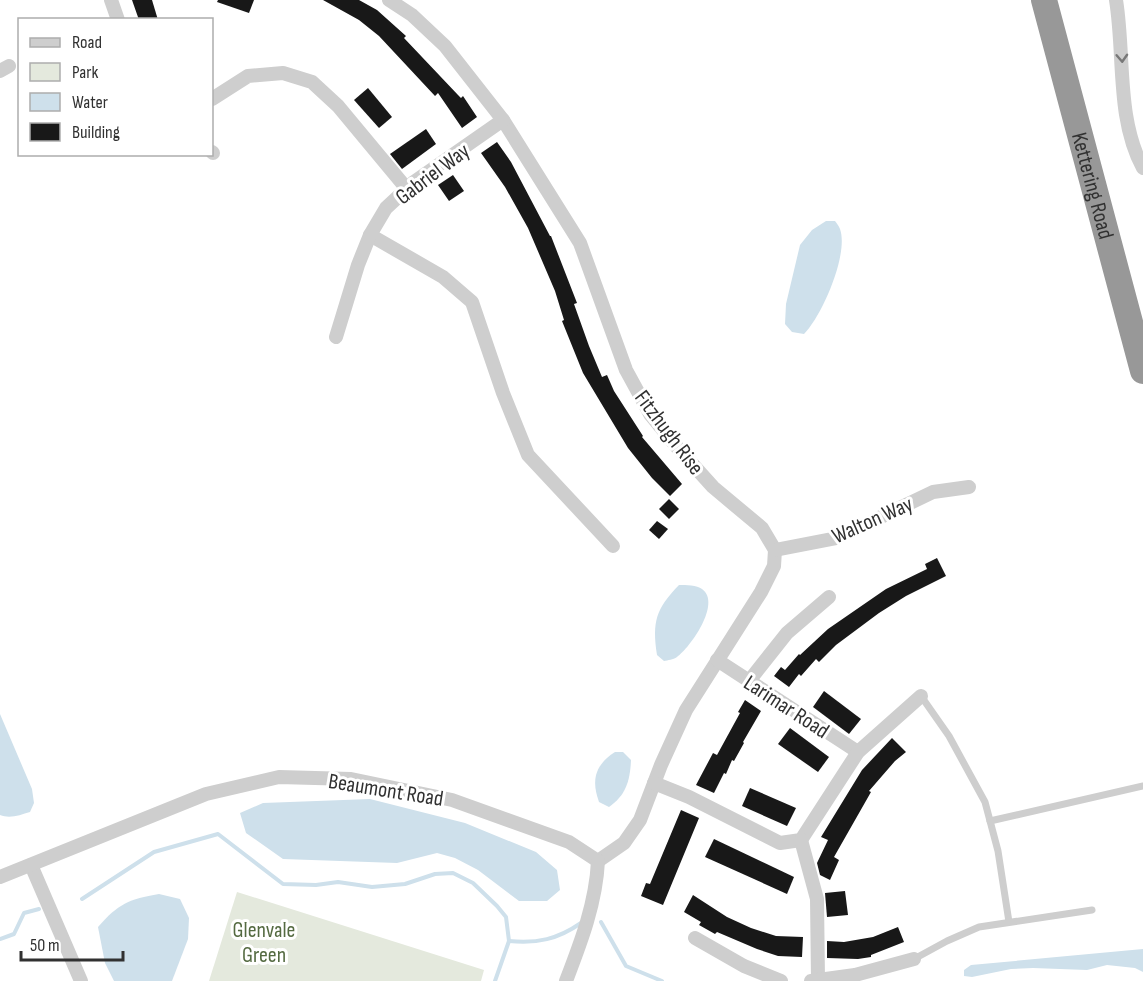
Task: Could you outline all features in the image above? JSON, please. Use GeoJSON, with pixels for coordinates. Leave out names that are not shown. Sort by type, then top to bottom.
{"type":"FeatureCollection","features":[{"type":"Feature","properties":{"kind":"highway","name":"Kettering Road"},"geometry":{"type":"LineString","coordinates":[[1044,0],[1143,371]]}},
{"type":"Feature","properties":{"kind":"street"},"geometry":{"type":"LineString","coordinates":[[111,0],[117,18]]}},
{"type":"Feature","properties":{"kind":"street","name":"Fitzhugh Rise"},"geometry":{"type":"LineString","coordinates":[[389,0],[412,15],[445,46],[503,120],[580,243],[626,370],[650,414],[713,487],[762,528],[775,550]]}},
{"type":"Feature","properties":{"kind":"street"},"geometry":{"type":"LineString","coordinates":[[1116,0],[1120,22],[1124,98],[1134,151],[1143,168]]}},
{"type":"Feature","properties":{"kind":"street"},"geometry":{"type":"LineString","coordinates":[[213,98],[248,76],[283,73],[312,82],[339,106],[407,189]]}},
{"type":"Feature","properties":{"kind":"street","name":"Gabriel Way"},"geometry":{"type":"LineString","coordinates":[[336,337],[357,265],[370,235],[386,208],[407,189],[503,120]]}},
{"type":"Feature","properties":{"kind":"street"},"geometry":{"type":"LineString","coordinates":[[370,235],[443,277],[472,302],[503,393],[528,455],[613,546]]}},
{"type":"Feature","properties":{"kind":"street","name":"Walton Way"},"geometry":{"type":"LineString","coordinates":[[775,550],[837,538],[933,492],[969,487]]}},
{"type":"Feature","properties":{"kind":"street"},"geometry":{"type":"LineString","coordinates":[[566,981],[597,884],[598,861],[624,843],[640,820],[686,710],[760,592],[774,566],[775,550]]}},
{"type":"Feature","properties":{"kind":"street"},"geometry":{"type":"LineString","coordinates":[[749,681],[787,633],[829,597]]}},
{"type":"Feature","properties":{"kind":"street","name":"Larimar Road"},"geometry":{"type":"LineString","coordinates":[[717,660],[858,752]]}},
{"type":"Feature","properties":{"kind":"street"},"geometry":{"type":"LineString","coordinates":[[914,959],[855,975],[814,981],[817,900],[801,840],[858,752],[921,696]]}},
{"type":"Feature","properties":{"kind":"street","name":"Beaumont Road"},"geometry":{"type":"LineString","coordinates":[[0,877],[206,795],[279,777],[351,779],[452,800],[569,842],[598,861]]}},
{"type":"Feature","properties":{"kind":"street"},"geometry":{"type":"LineString","coordinates":[[654,783],[689,797],[780,843],[801,840]]}},
{"type":"Feature","properties":{"kind":"street"},"geometry":{"type":"LineString","coordinates":[[31,866],[81,981]]}},
{"type":"Feature","properties":{"kind":"street"},"geometry":{"type":"LineString","coordinates":[[695,938],[744,966],[781,981]]}},
{"type":"Feature","properties":{"kind":"lane"},"geometry":{"type":"LineString","coordinates":[[921,696],[949,736],[985,802],[998,851],[1009,922]]}},
{"type":"Feature","properties":{"kind":"lane"},"geometry":{"type":"LineString","coordinates":[[990,821],[1143,786]]}},
{"type":"Feature","properties":{"kind":"lane"},"geometry":{"type":"LineString","coordinates":[[1135,788],[1143,794]]}},
{"type":"Feature","properties":{"kind":"lane"},"geometry":{"type":"LineString","coordinates":[[914,959],[979,927],[1092,910]]}},
{"type":"Feature","properties":{"kind":"green space","name":"Glenvale Green"},"geometry":{"type":"Polygon","coordinates":[[[237,892],[484,970],[481,981],[209,981],[237,892]]]}},
{"type":"Feature","properties":{"kind":"water"},"geometry":{"type":"Polygon","coordinates":[[[826,221],[835,221],[840,229],[841,253],[837,268],[826,299],[811,325],[804,334],[792,332],[785,324],[786,304],[800,245],[812,230],[826,221]]]}},
{"type":"Feature","properties":{"kind":"water"},"geometry":{"type":"Polygon","coordinates":[[[679,585],[702,589],[707,596],[708,604],[702,625],[689,645],[677,657],[664,661],[657,655],[656,624],[665,601],[679,585]]]}},
{"type":"Feature","properties":{"kind":"water"},"geometry":{"type":"Polygon","coordinates":[[[0,714],[32,789],[34,803],[30,812],[8,817],[0,815],[0,714]]]}},
{"type":"Feature","properties":{"kind":"water"},"geometry":{"type":"Polygon","coordinates":[[[615,752],[623,752],[631,760],[628,781],[623,792],[609,807],[599,802],[595,780],[603,762],[615,752]]]}},
{"type":"Feature","properties":{"kind":"water"},"geometry":{"type":"Polygon","coordinates":[[[370,799],[465,823],[536,852],[557,870],[560,890],[547,901],[519,901],[478,870],[455,858],[437,853],[397,863],[283,859],[246,833],[240,813],[263,803],[370,799]]]}},
{"type":"Feature","properties":{"kind":"water"},"geometry":{"type":"Polygon","coordinates":[[[159,894],[180,899],[189,918],[188,939],[172,981],[114,981],[105,963],[98,927],[125,904],[159,894]]]}},
{"type":"Feature","properties":{"kind":"water"},"geometry":{"type":"Polygon","coordinates":[[[1143,949],[1143,972],[1135,968],[1107,965],[1087,970],[1011,969],[972,977],[964,976],[964,970],[971,965],[1143,949]]]}},
{"type":"Feature","properties":{"kind":"building"},"geometry":{"type":"Polygon","coordinates":[[[132,0],[152,0],[157,18],[138,18],[132,0]]]}},
{"type":"Feature","properties":{"kind":"building"},"geometry":{"type":"Polygon","coordinates":[[[218,0],[254,0],[249,13],[217,2],[218,0]]]}},
{"type":"Feature","properties":{"kind":"building"},"geometry":{"type":"Polygon","coordinates":[[[323,0],[359,0],[377,10],[406,36],[404,38],[461,98],[463,96],[477,117],[462,128],[438,93],[435,96],[379,36],[359,20],[323,0]]]}},
{"type":"Feature","properties":{"kind":"building"},"geometry":{"type":"Polygon","coordinates":[[[368,88],[392,117],[379,128],[354,100],[368,88]]]}},
{"type":"Feature","properties":{"kind":"building"},"geometry":{"type":"Polygon","coordinates":[[[426,129],[436,144],[402,169],[390,154],[426,129]]]}},
{"type":"Feature","properties":{"kind":"building"},"geometry":{"type":"Polygon","coordinates":[[[497,142],[511,162],[551,236],[602,377],[607,375],[642,437],[682,484],[670,496],[628,448],[583,373],[562,321],[564,320],[555,291],[528,228],[505,187],[481,153],[497,142]]]}},
{"type":"Feature","properties":{"kind":"building"},"geometry":{"type":"Polygon","coordinates":[[[453,175],[464,191],[449,201],[438,185],[453,175]]]}},
{"type":"Feature","properties":{"kind":"building"},"geometry":{"type":"Polygon","coordinates":[[[669,499],[679,509],[669,519],[659,509],[669,499]]]}},
{"type":"Feature","properties":{"kind":"building"},"geometry":{"type":"Polygon","coordinates":[[[657,521],[668,529],[659,539],[649,530],[657,521]]]}},
{"type":"Feature","properties":{"kind":"building"},"geometry":{"type":"Polygon","coordinates":[[[937,558],[946,576],[906,596],[879,613],[836,645],[819,662],[816,659],[801,676],[799,674],[789,687],[774,676],[781,667],[785,670],[799,654],[828,629],[886,589],[927,569],[925,564],[937,558]]]}},
{"type":"Feature","properties":{"kind":"building"},"geometry":{"type":"Polygon","coordinates":[[[824,691],[861,719],[849,734],[813,707],[824,691]]]}},
{"type":"Feature","properties":{"kind":"building"},"geometry":{"type":"Polygon","coordinates":[[[745,700],[761,711],[734,761],[732,760],[714,793],[696,785],[713,753],[717,755],[745,700]]]}},
{"type":"Feature","properties":{"kind":"building"},"geometry":{"type":"Polygon","coordinates":[[[790,728],[829,757],[818,772],[778,744],[790,728]]]}},
{"type":"Feature","properties":{"kind":"building"},"geometry":{"type":"Polygon","coordinates":[[[892,738],[906,752],[869,791],[871,792],[834,857],[839,860],[830,880],[820,875],[817,863],[828,840],[821,837],[862,770],[892,738]]]}},
{"type":"Feature","properties":{"kind":"building"},"geometry":{"type":"Polygon","coordinates":[[[750,788],[796,808],[787,826],[742,806],[750,788]]]}},
{"type":"Feature","properties":{"kind":"building"},"geometry":{"type":"Polygon","coordinates":[[[681,810],[699,818],[663,905],[641,896],[646,883],[650,884],[681,810]]]}},
{"type":"Feature","properties":{"kind":"building"},"geometry":{"type":"Polygon","coordinates":[[[714,839],[794,877],[787,894],[705,857],[714,839]]]}},
{"type":"Feature","properties":{"kind":"building"},"geometry":{"type":"Polygon","coordinates":[[[845,891],[848,915],[827,917],[825,893],[845,891]]]}},
{"type":"Feature","properties":{"kind":"building"},"geometry":{"type":"Polygon","coordinates":[[[693,895],[727,917],[751,928],[776,936],[803,937],[802,957],[778,956],[717,932],[715,934],[699,925],[701,922],[684,912],[693,895]]]}},
{"type":"Feature","properties":{"kind":"building"},"geometry":{"type":"Polygon","coordinates":[[[898,927],[904,942],[871,955],[871,957],[827,958],[827,941],[844,942],[873,937],[898,927]]]}},
{"type":"Feature","properties":{"kind":"waterway"},"geometry":{"type":"LineString","coordinates":[[82,899],[154,852],[218,834],[283,884],[316,885],[338,882],[372,887],[405,884],[435,874],[453,873],[473,883],[506,917],[509,941],[495,981]]}},
{"type":"Feature","properties":{"kind":"waterway"},"geometry":{"type":"LineString","coordinates":[[0,939],[14,934],[24,913],[39,909]]}},
{"type":"Feature","properties":{"kind":"waterway"},"geometry":{"type":"LineString","coordinates":[[601,922],[626,966],[662,981]]}},
{"type":"Feature","properties":{"kind":"waterway"},"geometry":{"type":"LineString","coordinates":[[509,941],[529,942],[547,939],[564,933],[581,923]]}}]}
